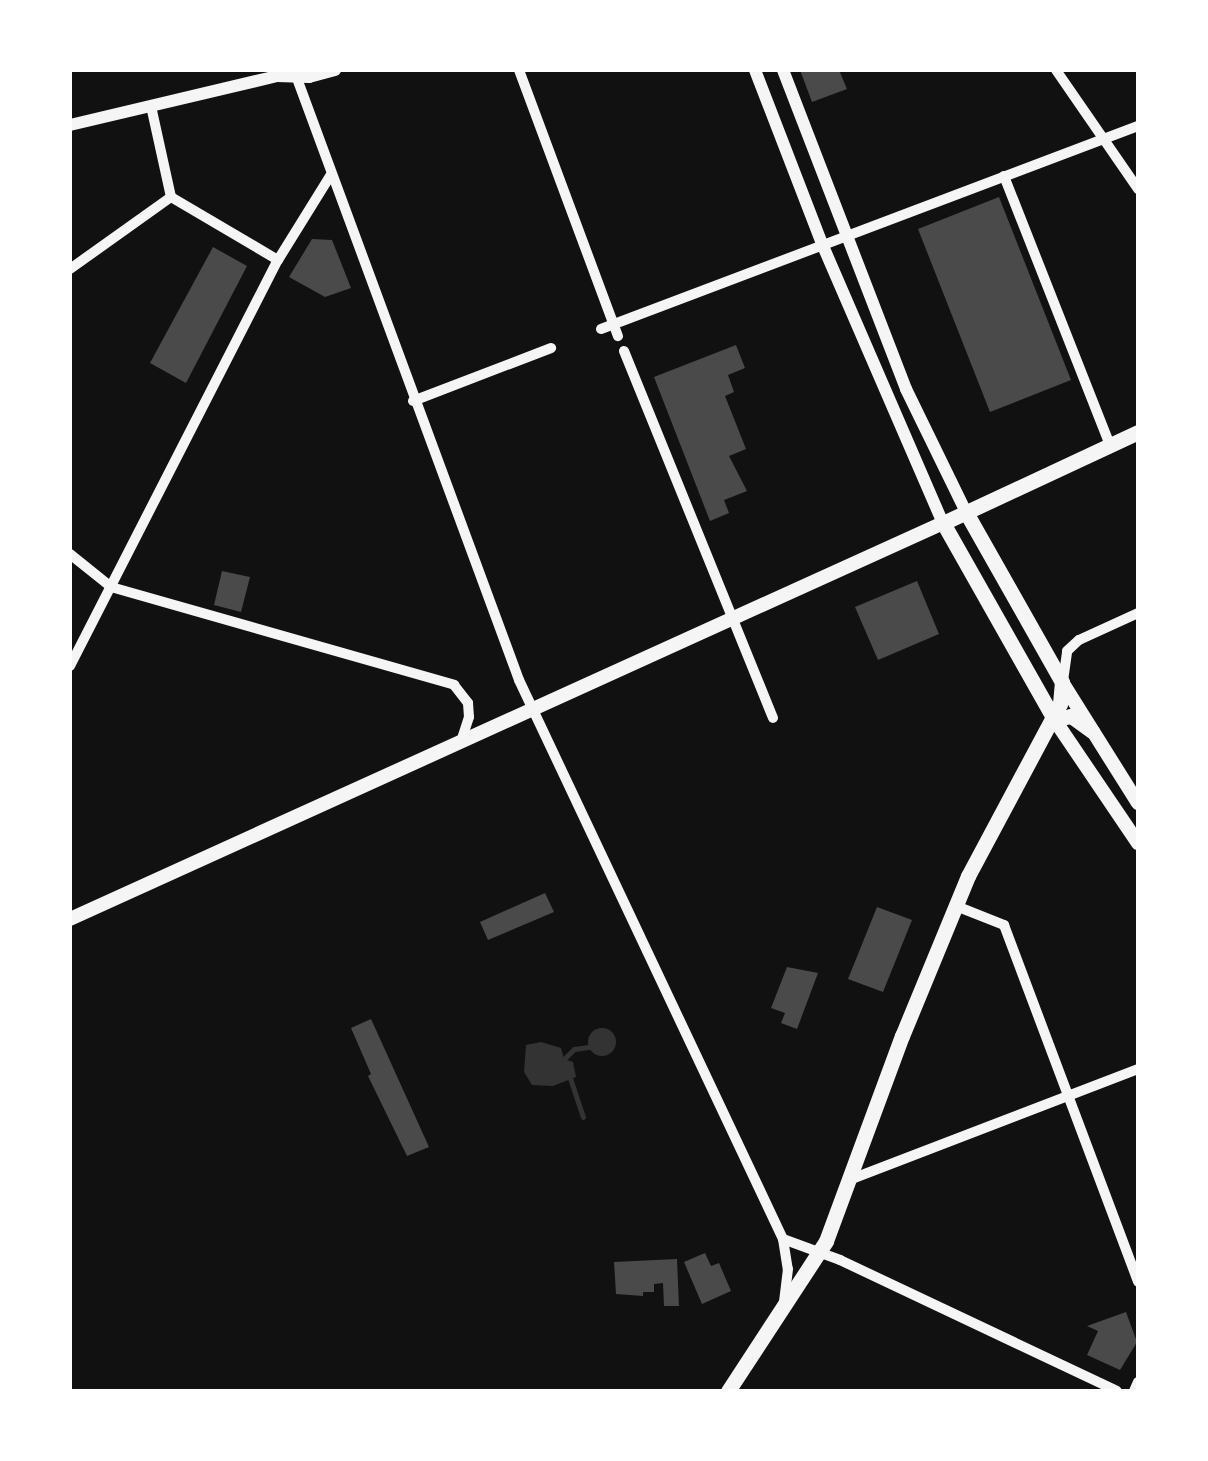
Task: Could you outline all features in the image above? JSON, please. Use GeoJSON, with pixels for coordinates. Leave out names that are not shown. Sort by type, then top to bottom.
{"type":"FeatureCollection","features":[{"type":"Feature","properties":{"kind":"main road"},"geometry":{"type":"LineString","coordinates":[[70,918],[1138,432]]}},
{"type":"Feature","properties":{"kind":"main road"},"geometry":{"type":"LineString","coordinates":[[966,512],[1062,682],[1138,803]]}},
{"type":"Feature","properties":{"kind":"main road"},"geometry":{"type":"LineString","coordinates":[[944,523],[1054,718],[1138,843]]}},
{"type":"Feature","properties":{"kind":"main road"},"geometry":{"type":"LineString","coordinates":[[728,1391],[821,1252],[956,906],[996,818],[1054,718],[1062,682]]}},
{"type":"Feature","properties":{"kind":"main road"},"geometry":{"type":"LineString","coordinates":[[1054,718],[1071,716],[1092,731]]}},
{"type":"Feature","properties":{"kind":"street"},"geometry":{"type":"LineString","coordinates":[[70,125],[296,72],[309,76],[335,70]]}},
{"type":"Feature","properties":{"kind":"street"},"geometry":{"type":"LineString","coordinates":[[520,70],[616,330]]}},
{"type":"Feature","properties":{"kind":"street"},"geometry":{"type":"LineString","coordinates":[[755,70],[823,246],[944,523]]}},
{"type":"Feature","properties":{"kind":"street"},"geometry":{"type":"LineString","coordinates":[[782,70],[906,389],[966,512]]}},
{"type":"Feature","properties":{"kind":"street"},"geometry":{"type":"LineString","coordinates":[[1056,70],[1107,136],[1138,189]]}},
{"type":"Feature","properties":{"kind":"street"},"geometry":{"type":"LineString","coordinates":[[296,72],[412,401],[534,709],[783,1239],[788,1280],[782,1311]]}},
{"type":"Feature","properties":{"kind":"street"},"geometry":{"type":"LineString","coordinates":[[151,106],[170,198],[278,260]]}},
{"type":"Feature","properties":{"kind":"street"},"geometry":{"type":"LineString","coordinates":[[601,329],[616,330],[1138,126]]}},
{"type":"Feature","properties":{"kind":"street"},"geometry":{"type":"LineString","coordinates":[[70,666],[278,260],[330,176]]}},
{"type":"Feature","properties":{"kind":"street"},"geometry":{"type":"LineString","coordinates":[[1004,176],[1110,445]]}},
{"type":"Feature","properties":{"kind":"street"},"geometry":{"type":"LineString","coordinates":[[70,269],[170,198]]}},
{"type":"Feature","properties":{"kind":"street"},"geometry":{"type":"LineString","coordinates":[[412,401],[551,348]]}},
{"type":"Feature","properties":{"kind":"street"},"geometry":{"type":"LineString","coordinates":[[624,351],[773,718]]}},
{"type":"Feature","properties":{"kind":"street"},"geometry":{"type":"LineString","coordinates":[[70,554],[111,587],[454,685],[468,703],[469,717],[460,742]]}},
{"type":"Feature","properties":{"kind":"street"},"geometry":{"type":"LineString","coordinates":[[1062,682],[1068,651],[1079,640],[1138,613]]}},
{"type":"Feature","properties":{"kind":"street"},"geometry":{"type":"LineString","coordinates":[[956,906],[1004,925],[1138,1282]]}},
{"type":"Feature","properties":{"kind":"street"},"geometry":{"type":"LineString","coordinates":[[849,1180],[1138,1069]]}},
{"type":"Feature","properties":{"kind":"street"},"geometry":{"type":"LineString","coordinates":[[783,1239],[821,1252],[1118,1391]]}},
{"type":"Feature","properties":{"kind":"street"},"geometry":{"type":"LineString","coordinates":[[1134,1391],[1138,1382]]}},
{"type":"Feature","properties":{"kind":"shaded area"},"geometry":{"type":"Polygon","coordinates":[[[602,1028],[612,1032],[616,1042],[612,1052],[602,1056],[592,1052],[588,1042],[592,1032],[602,1028]]]}},
{"type":"Feature","properties":{"kind":"shaded area"},"geometry":{"type":"Polygon","coordinates":[[[541,1042],[561,1048],[564,1059],[573,1062],[576,1077],[553,1086],[532,1085],[524,1072],[526,1045],[541,1042]]]}},
{"type":"Feature","properties":{"kind":"building"},"geometry":{"type":"Polygon","coordinates":[[[800,70],[839,70],[847,89],[812,102],[800,70]]]}},
{"type":"Feature","properties":{"kind":"building"},"geometry":{"type":"Polygon","coordinates":[[[999,197],[1071,380],[990,412],[918,229],[999,197]]]}},
{"type":"Feature","properties":{"kind":"building"},"geometry":{"type":"Polygon","coordinates":[[[312,239],[332,240],[351,288],[325,297],[289,277],[312,239]]]}},
{"type":"Feature","properties":{"kind":"building"},"geometry":{"type":"Polygon","coordinates":[[[213,247],[247,266],[186,383],[150,363],[213,247]]]}},
{"type":"Feature","properties":{"kind":"building"},"geometry":{"type":"Polygon","coordinates":[[[736,345],[745,368],[728,375],[734,392],[725,396],[746,449],[729,456],[747,491],[724,500],[729,513],[710,521],[654,377],[736,345]]]}},
{"type":"Feature","properties":{"kind":"building"},"geometry":{"type":"Polygon","coordinates":[[[222,571],[250,577],[241,612],[214,605],[222,571]]]}},
{"type":"Feature","properties":{"kind":"building"},"geometry":{"type":"Polygon","coordinates":[[[917,581],[939,634],[878,660],[855,607],[917,581]]]}},
{"type":"Feature","properties":{"kind":"building"},"geometry":{"type":"Polygon","coordinates":[[[545,893],[554,912],[488,940],[480,922],[545,893]]]}},
{"type":"Feature","properties":{"kind":"building"},"geometry":{"type":"Polygon","coordinates":[[[877,907],[912,920],[883,992],[848,979],[877,907]]]}},
{"type":"Feature","properties":{"kind":"building"},"geometry":{"type":"Polygon","coordinates":[[[787,967],[818,973],[797,1029],[781,1023],[785,1013],[771,1008],[787,967]]]}},
{"type":"Feature","properties":{"kind":"building"},"geometry":{"type":"Polygon","coordinates":[[[371,1019],[429,1147],[407,1156],[368,1076],[371,1074],[351,1028],[371,1019]]]}},
{"type":"Feature","properties":{"kind":"building"},"geometry":{"type":"Polygon","coordinates":[[[705,1253],[711,1266],[719,1263],[731,1291],[702,1304],[684,1262],[705,1253]]]}},
{"type":"Feature","properties":{"kind":"building"},"geometry":{"type":"Polygon","coordinates":[[[677,1259],[679,1306],[664,1306],[663,1283],[654,1284],[654,1292],[643,1292],[643,1296],[616,1294],[614,1262],[677,1259]]]}},
{"type":"Feature","properties":{"kind":"building"},"geometry":{"type":"Polygon","coordinates":[[[1126,1312],[1137,1342],[1120,1370],[1087,1355],[1098,1331],[1087,1326],[1126,1312]]]}},
{"type":"Feature","properties":{"kind":"waterway"},"geometry":{"type":"LineString","coordinates":[[564,1059],[574,1049],[589,1047]]}},
{"type":"Feature","properties":{"kind":"waterway"},"geometry":{"type":"LineString","coordinates":[[570,1078],[583,1117]]}}]}
